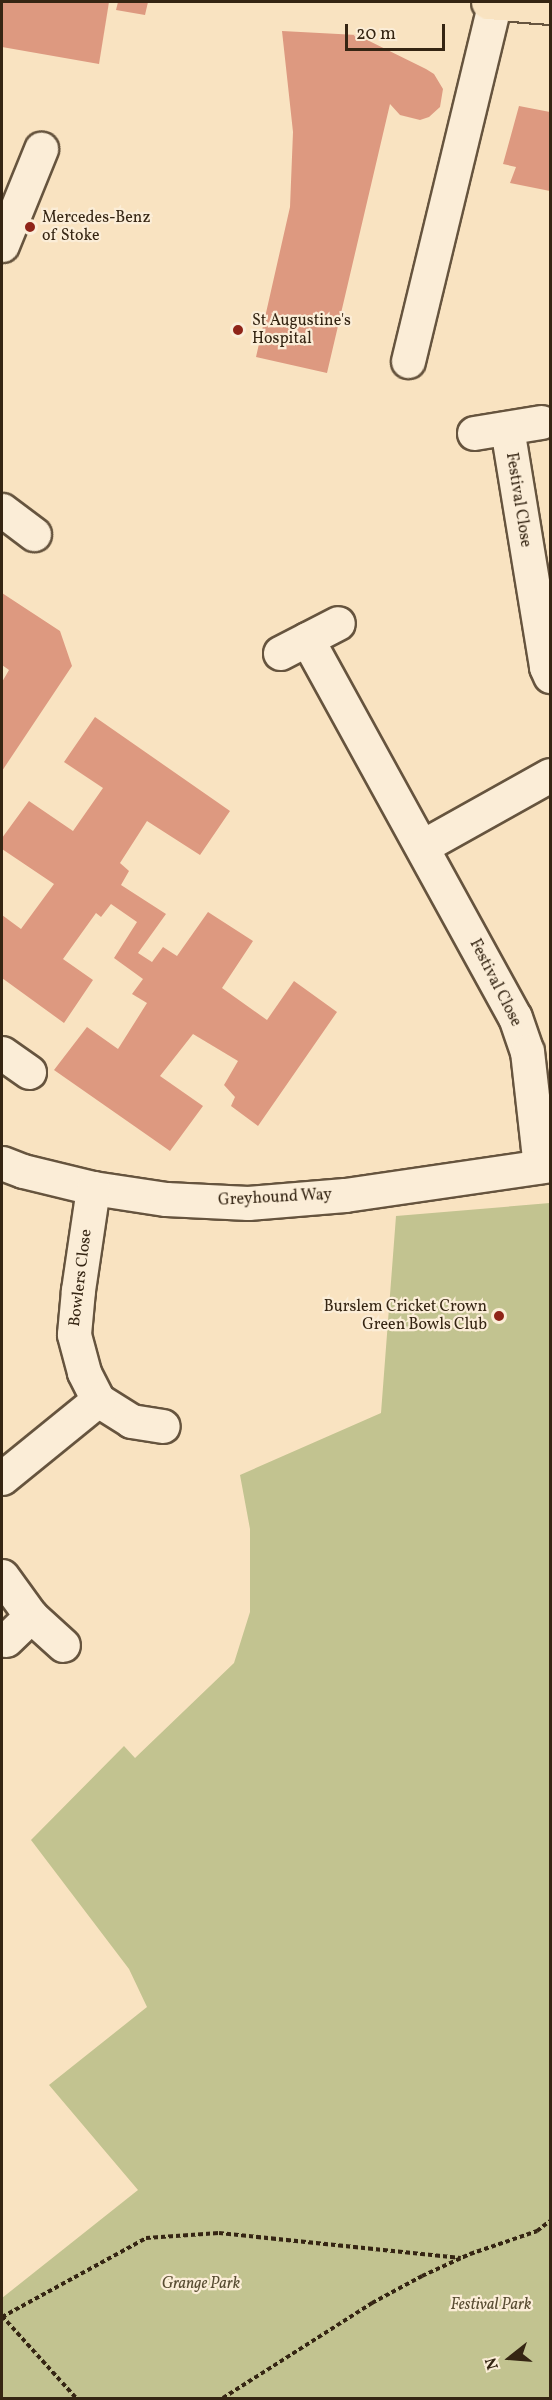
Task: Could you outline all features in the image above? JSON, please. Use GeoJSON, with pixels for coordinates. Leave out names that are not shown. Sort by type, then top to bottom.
{"type":"FeatureCollection","features":[{"type":"Feature","properties":{"kind":"highway"},"geometry":{"type":"LineString","coordinates":[[493,2],[550,7]]}},
{"type":"Feature","properties":{"kind":"street"},"geometry":{"type":"LineString","coordinates":[[408,361],[493,2]]}},
{"type":"Feature","properties":{"kind":"street"},"geometry":{"type":"LineString","coordinates":[[2,245],[41,149]]}},
{"type":"Feature","properties":{"kind":"street","name":"Festival Close"},"geometry":{"type":"LineString","coordinates":[[474,433],[541,422]]}},
{"type":"Feature","properties":{"kind":"street","name":"Festival Close"},"geometry":{"type":"LineString","coordinates":[[507,428],[546,666],[550,676]]}},
{"type":"Feature","properties":{"kind":"street"},"geometry":{"type":"LineString","coordinates":[[2,510],[34,534]]}},
{"type":"Feature","properties":{"kind":"street","name":"Festival Close"},"geometry":{"type":"LineString","coordinates":[[338,623],[293,646],[423,846],[515,1017],[526,1051],[540,1076],[545,1165]]}},
{"type":"Feature","properties":{"kind":"street"},"geometry":{"type":"LineString","coordinates":[[423,846],[550,775]]}},
{"type":"Feature","properties":{"kind":"street"},"geometry":{"type":"LineString","coordinates":[[2,1053],[29,1072]]}},
{"type":"Feature","properties":{"kind":"street","name":"Greyhound Way"},"geometry":{"type":"LineString","coordinates":[[2,1163],[23,1171],[93,1188],[166,1199],[248,1203],[345,1195],[545,1165]]}},
{"type":"Feature","properties":{"kind":"street","name":"Bowlers Close"},"geometry":{"type":"LineString","coordinates":[[93,1188],[74,1334],[84,1372],[98,1400]]}},
{"type":"Feature","properties":{"kind":"street"},"geometry":{"type":"LineString","coordinates":[[2,1478],[98,1400],[131,1421],[162,1426]]}},
{"type":"Feature","properties":{"kind":"street"},"geometry":{"type":"LineString","coordinates":[[2,1576],[31,1616],[63,1645]]}},
{"type":"Feature","properties":{"kind":"street"},"geometry":{"type":"LineString","coordinates":[[6,1640],[31,1616]]}},
{"type":"Feature","properties":{"kind":"path"},"geometry":{"type":"LineString","coordinates":[[223,2398],[372,2303],[461,2259],[537,2231],[550,2221]]}},
{"type":"Feature","properties":{"kind":"path"},"geometry":{"type":"LineString","coordinates":[[76,2398],[2,2316],[146,2238],[219,2233],[461,2259]]}},
{"type":"Feature","properties":{"kind":"green space"},"geometry":{"type":"Polygon","coordinates":[[[550,1203],[550,2398],[2,2398],[2,2298],[138,2190],[49,2085],[147,2007],[129,1969],[31,1840],[124,1746],[135,1758],[234,1663],[250,1612],[250,1529],[240,1475],[381,1413],[396,1216],[550,1203]]]}},
{"type":"Feature","properties":{"kind":"building"},"geometry":{"type":"Polygon","coordinates":[[[2,2],[109,2],[99,64],[2,47],[2,2]]]}},
{"type":"Feature","properties":{"kind":"building"},"geometry":{"type":"Polygon","coordinates":[[[118,2],[148,2],[145,15],[116,10],[118,2]]]}},
{"type":"Feature","properties":{"kind":"building"},"geometry":{"type":"Polygon","coordinates":[[[282,31],[357,35],[434,74],[443,89],[440,107],[429,117],[420,120],[400,115],[390,104],[327,373],[256,357],[290,207],[293,132],[282,31]]]}},
{"type":"Feature","properties":{"kind":"building"},"geometry":{"type":"Polygon","coordinates":[[[519,106],[550,112],[550,191],[510,183],[516,167],[503,164],[519,106]]]}},
{"type":"Feature","properties":{"kind":"building"},"geometry":{"type":"Polygon","coordinates":[[[2,593],[60,631],[72,666],[2,771],[2,682],[9,670],[2,665],[2,593]]]}},
{"type":"Feature","properties":{"kind":"building"},"geometry":{"type":"Polygon","coordinates":[[[95,717],[230,811],[200,855],[147,821],[120,863],[129,871],[121,885],[166,914],[138,953],[152,962],[163,947],[177,956],[208,912],[253,941],[222,988],[267,1020],[294,981],[337,1012],[258,1126],[231,1106],[235,1097],[224,1085],[238,1061],[193,1034],[160,1076],[203,1106],[170,1151],[54,1070],[87,1027],[118,1049],[147,1003],[132,994],[143,979],[114,958],[137,922],[111,904],[101,917],[96,913],[63,959],[93,980],[64,1023],[2,978],[2,915],[21,929],[54,884],[2,849],[2,838],[29,801],[73,831],[103,788],[64,762],[95,717]]]}},
{"type":"Feature","properties":{"kind":"place","name":"Mercedes-Benz of Stoke"},"geometry":{"type":"Point","coordinates":[30,227]}},
{"type":"Feature","properties":{"kind":"place","name":"St Augustine's Hospital"},"geometry":{"type":"Point","coordinates":[238,330]}},
{"type":"Feature","properties":{"kind":"place","name":"Burslem Cricket Crown Green Bowls Club"},"geometry":{"type":"Point","coordinates":[499,1316]}},
{"type":"Feature","properties":{"kind":"park label","name":"Grange Park"},"geometry":{"type":"Point","coordinates":[201,2284]}},
{"type":"Feature","properties":{"kind":"park label","name":"Festival Park"},"geometry":{"type":"Point","coordinates":[491,2305]}}]}
